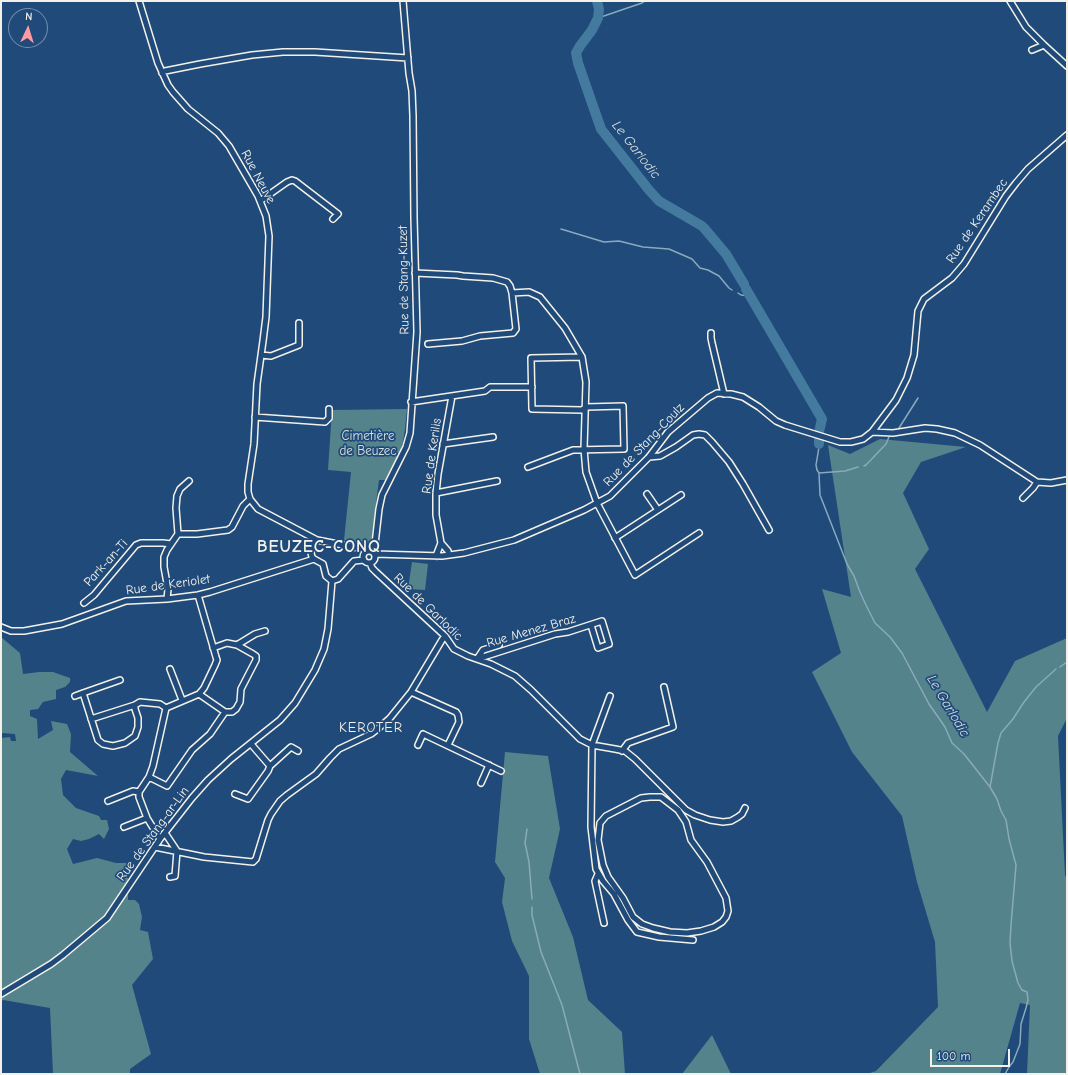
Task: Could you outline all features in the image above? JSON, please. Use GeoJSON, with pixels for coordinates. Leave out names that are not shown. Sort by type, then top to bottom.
{"type":"FeatureCollection","features":[{"type":"Feature","properties":{"kind":"street","name":"Rue Neuve"},"geometry":{"type":"LineString","coordinates":[[139,1],[158,63],[173,92],[188,109],[218,133],[229,146],[260,201],[266,216],[269,236],[266,317],[257,384],[254,449],[248,484],[250,499]]}},
{"type":"Feature","properties":{"kind":"street","name":"Rue de Stang-Kuzet"},"geometry":{"type":"LineString","coordinates":[[372,552],[375,544],[382,495],[406,447],[410,433],[417,332],[413,110],[403,1]]}},
{"type":"Feature","properties":{"kind":"street"},"geometry":{"type":"LineString","coordinates":[[1010,1],[1026,27],[1044,46],[1067,66]]}},
{"type":"Feature","properties":{"kind":"street"},"geometry":{"type":"LineString","coordinates":[[1032,50],[1044,46]]}},
{"type":"Feature","properties":{"kind":"street"},"geometry":{"type":"LineString","coordinates":[[162,73],[165,71],[200,64],[283,52],[315,52],[408,58]]}},
{"type":"Feature","properties":{"kind":"street","name":"Rue de Kerambec"},"geometry":{"type":"LineString","coordinates":[[872,432],[896,400],[907,378],[914,355],[918,311],[924,300],[952,278],[964,264],[1006,196],[1028,169],[1067,135]]}},
{"type":"Feature","properties":{"kind":"street"},"geometry":{"type":"LineString","coordinates":[[260,201],[292,180],[338,214],[333,219]]}},
{"type":"Feature","properties":{"kind":"street"},"geometry":{"type":"LineString","coordinates":[[415,273],[493,278],[507,282],[512,293],[516,329],[513,333],[480,336],[462,341],[428,344]]}},
{"type":"Feature","properties":{"kind":"street"},"geometry":{"type":"LineString","coordinates":[[512,293],[529,292],[540,297],[564,328],[582,357],[586,382],[584,450],[586,472],[598,503],[635,575],[699,533]]}},
{"type":"Feature","properties":{"kind":"street"},"geometry":{"type":"LineString","coordinates":[[261,355],[270,356],[299,345],[299,323]]}},
{"type":"Feature","properties":{"kind":"street"},"geometry":{"type":"LineString","coordinates":[[712,333],[711,338],[724,394]]}},
{"type":"Feature","properties":{"kind":"street"},"geometry":{"type":"LineString","coordinates":[[528,467],[573,450],[624,449],[623,406],[586,407],[582,410],[532,409],[532,358],[582,357]]}},
{"type":"Feature","properties":{"kind":"street"},"geometry":{"type":"LineString","coordinates":[[411,402],[485,391],[490,387],[532,387]]}},
{"type":"Feature","properties":{"kind":"street","name":"Rue de Stang-Coulz"},"geometry":{"type":"LineString","coordinates":[[317,540],[372,552],[436,556],[464,552],[514,540],[584,510],[610,496],[649,457],[668,432],[708,398],[718,394],[731,394],[743,397],[785,425],[840,442],[851,442],[863,439],[872,432]]}},
{"type":"Feature","properties":{"kind":"street","name":"Rue de Kerilis"},"geometry":{"type":"LineString","coordinates":[[449,555],[442,543],[436,515],[436,493],[452,396]]}},
{"type":"Feature","properties":{"kind":"street"},"geometry":{"type":"LineString","coordinates":[[255,417],[325,422],[329,418],[329,409]]}},
{"type":"Feature","properties":{"kind":"street"},"geometry":{"type":"LineString","coordinates":[[872,432],[893,433],[925,428],[954,433],[980,445],[1037,482],[1051,483],[1067,480]]}},
{"type":"Feature","properties":{"kind":"street"},"geometry":{"type":"LineString","coordinates":[[649,457],[660,456],[693,435],[705,435],[729,462],[769,530]]}},
{"type":"Feature","properties":{"kind":"street"},"geometry":{"type":"LineString","coordinates":[[444,444],[493,437]]}},
{"type":"Feature","properties":{"kind":"street"},"geometry":{"type":"LineString","coordinates":[[436,493],[497,480]]}},
{"type":"Feature","properties":{"kind":"street"},"geometry":{"type":"LineString","coordinates":[[167,599],[168,589],[164,567],[164,557],[178,534],[176,508],[177,496],[180,489],[188,481]]}},
{"type":"Feature","properties":{"kind":"street"},"geometry":{"type":"LineString","coordinates":[[1023,498],[1037,482]]}},
{"type":"Feature","properties":{"kind":"street"},"geometry":{"type":"LineString","coordinates":[[647,494],[658,510]]}},
{"type":"Feature","properties":{"kind":"street"},"geometry":{"type":"LineString","coordinates":[[615,538],[681,495]]}},
{"type":"Feature","properties":{"kind":"street"},"geometry":{"type":"LineString","coordinates":[[178,534],[197,534],[228,530],[232,527],[243,506],[250,499],[258,509],[317,540],[313,544],[312,553],[314,559],[323,564],[326,576],[332,581],[338,579],[354,562],[364,560],[367,563],[370,563],[375,560],[372,552],[364,553],[364,560]]}},
{"type":"Feature","properties":{"kind":"street","name":"Park-an-Ti"},"geometry":{"type":"LineString","coordinates":[[84,603],[94,595],[136,545],[141,543],[171,544]]}},
{"type":"Feature","properties":{"kind":"street"},"geometry":{"type":"LineString","coordinates":[[436,556],[442,543]]}},
{"type":"Feature","properties":{"kind":"street","name":"Rue de Keriolet"},"geometry":{"type":"LineString","coordinates":[[1,627],[11,631],[24,631],[62,624],[126,601],[167,599],[198,595],[314,559]]}},
{"type":"Feature","properties":{"kind":"street","name":"Rue de Garlodic"},"geometry":{"type":"LineString","coordinates":[[370,563],[376,572],[445,636],[454,649],[515,676],[548,706],[580,739],[592,745],[625,751],[635,758],[686,810],[710,820],[723,822],[731,821],[742,814],[745,808]]}},
{"type":"Feature","properties":{"kind":"street","name":"Rue de Stang-ar-Lin"},"geometry":{"type":"LineString","coordinates":[[1,994],[63,955],[107,918],[160,839],[192,798],[208,780],[231,759],[280,720],[288,711],[301,694],[315,670],[324,649],[327,637],[332,581]]}},
{"type":"Feature","properties":{"kind":"street"},"geometry":{"type":"LineString","coordinates":[[166,708],[199,694],[204,688],[215,665],[216,660],[198,595]]}},
{"type":"Feature","properties":{"kind":"street","name":"Rue Menez Braz"},"geometry":{"type":"LineString","coordinates":[[477,659],[555,634],[568,632],[602,621],[609,644],[598,648],[590,625]]}},
{"type":"Feature","properties":{"kind":"street"},"geometry":{"type":"LineString","coordinates":[[237,645],[255,634],[265,631]]}},
{"type":"Feature","properties":{"kind":"street"},"geometry":{"type":"LineString","coordinates":[[155,847],[190,855],[253,862],[256,859],[268,820],[275,807],[287,795],[316,774],[340,749],[362,739],[390,718],[411,692],[445,636]]}},
{"type":"Feature","properties":{"kind":"street"},"geometry":{"type":"LineString","coordinates":[[199,694],[225,712],[232,712],[236,709],[240,702],[241,689],[256,660],[256,656],[237,645],[227,643],[213,648]]}},
{"type":"Feature","properties":{"kind":"street"},"geometry":{"type":"LineString","coordinates":[[477,659],[483,650],[499,645]]}},
{"type":"Feature","properties":{"kind":"street"},"geometry":{"type":"LineString","coordinates":[[170,669],[182,700]]}},
{"type":"Feature","properties":{"kind":"street"},"geometry":{"type":"LineString","coordinates":[[75,696],[120,680]]}},
{"type":"Feature","properties":{"kind":"street"},"geometry":{"type":"LineString","coordinates":[[622,751],[628,743],[673,727],[664,687]]}},
{"type":"Feature","properties":{"kind":"street"},"geometry":{"type":"LineString","coordinates":[[411,692],[456,712],[459,722],[448,746]]}},
{"type":"Feature","properties":{"kind":"street"},"geometry":{"type":"LineString","coordinates":[[83,693],[98,740],[102,744],[113,746],[125,743],[134,736],[138,727],[138,718],[135,705]]}},
{"type":"Feature","properties":{"kind":"street"},"geometry":{"type":"LineString","coordinates":[[610,696],[592,745],[591,827],[596,869],[598,874],[614,894],[628,920],[637,932],[659,937],[693,940]]}},
{"type":"Feature","properties":{"kind":"street"},"geometry":{"type":"LineString","coordinates":[[91,719],[140,702],[160,704],[166,708]]}},
{"type":"Feature","properties":{"kind":"street"},"geometry":{"type":"LineString","coordinates":[[160,839],[147,818],[139,797],[139,792],[154,766],[166,708]]}},
{"type":"Feature","properties":{"kind":"street"},"geometry":{"type":"LineString","coordinates":[[149,777],[167,786],[192,750],[210,734],[225,712]]}},
{"type":"Feature","properties":{"kind":"street"},"geometry":{"type":"LineString","coordinates":[[418,745],[423,734],[501,771]]}},
{"type":"Feature","properties":{"kind":"street"},"geometry":{"type":"LineString","coordinates":[[251,744],[270,766]]}},
{"type":"Feature","properties":{"kind":"street"},"geometry":{"type":"LineString","coordinates":[[235,794],[248,799],[270,766],[291,747],[298,751]]}},
{"type":"Feature","properties":{"kind":"street"},"geometry":{"type":"LineString","coordinates":[[481,784],[489,765]]}},
{"type":"Feature","properties":{"kind":"street"},"geometry":{"type":"LineString","coordinates":[[661,797],[664,789]]}},
{"type":"Feature","properties":{"kind":"street"},"geometry":{"type":"LineString","coordinates":[[108,801],[133,791],[139,792]]}},
{"type":"Feature","properties":{"kind":"street"},"geometry":{"type":"LineString","coordinates":[[661,797],[678,810],[686,822],[691,840],[707,862],[726,898],[728,911],[726,917],[722,922],[714,927],[687,933],[670,932],[642,924],[633,917],[623,898],[608,877],[603,865],[598,840],[600,823],[606,816],[641,798],[661,797]]}},
{"type":"Feature","properties":{"kind":"street"},"geometry":{"type":"LineString","coordinates":[[124,827],[147,818]]}},
{"type":"Feature","properties":{"kind":"street"},"geometry":{"type":"LineString","coordinates":[[165,833],[177,851],[175,876],[170,877]]}},
{"type":"Feature","properties":{"kind":"street"},"geometry":{"type":"LineString","coordinates":[[598,874],[595,881],[604,923]]}},
{"type":"Feature","properties":{"kind":"green space","name":"Cimetière de Beuzec"},"geometry":{"type":"Polygon","coordinates":[[[407,409],[403,442],[400,453],[385,480],[379,480],[371,543],[359,543],[344,540],[351,472],[328,470],[332,410],[407,409]]]}},
{"type":"Feature","properties":{"kind":"green space"},"geometry":{"type":"Polygon","coordinates":[[[880,439],[966,447],[921,462],[903,493],[929,549],[915,569],[987,712],[1015,661],[1067,638],[1067,718],[1058,736],[1065,875],[1067,880],[1067,1074],[1027,1074],[1030,1005],[1020,1003],[1000,1074],[867,1074],[876,1071],[938,1007],[935,942],[917,882],[902,816],[852,752],[812,672],[841,653],[822,589],[851,597],[828,445],[850,454],[880,439]]]}},
{"type":"Feature","properties":{"kind":"green space"},"geometry":{"type":"Polygon","coordinates":[[[412,562],[428,564],[425,590],[408,589],[412,562]]]}},
{"type":"Feature","properties":{"kind":"green space"},"geometry":{"type":"Polygon","coordinates":[[[1,637],[20,653],[23,674],[53,672],[70,678],[70,682],[65,687],[56,690],[56,699],[43,702],[38,709],[30,710],[30,716],[37,719],[38,739],[53,730],[51,721],[67,724],[71,734],[70,752],[98,776],[66,770],[61,779],[63,795],[76,808],[99,816],[101,820],[107,820],[109,829],[104,839],[99,834],[81,841],[73,839],[67,849],[73,864],[97,858],[116,863],[128,863],[128,900],[135,900],[139,904],[142,917],[140,930],[148,932],[153,959],[132,985],[151,1054],[130,1069],[130,1074],[53,1074],[50,1008],[3,1000],[1,1002],[1,738],[10,737],[11,741],[16,741],[15,734],[1,733],[1,637]]]}},
{"type":"Feature","properties":{"kind":"green space"},"geometry":{"type":"Polygon","coordinates":[[[505,752],[548,756],[560,829],[549,878],[573,937],[588,1000],[622,1032],[625,1074],[540,1074],[529,1039],[529,976],[512,941],[502,902],[505,878],[495,862],[505,752]]]}},
{"type":"Feature","properties":{"kind":"green space"},"geometry":{"type":"Polygon","coordinates":[[[712,1035],[731,1074],[682,1074],[712,1035]]]}},
{"type":"Feature","properties":{"kind":"waterway","name":"Le Garlodic"},"geometry":{"type":"LineString","coordinates":[[597,1],[599,9],[598,18],[592,30],[576,53],[578,63],[601,129],[659,201],[702,226]]}},
{"type":"Feature","properties":{"kind":"waterway"},"geometry":{"type":"LineString","coordinates":[[598,18],[645,1]]}},
{"type":"Feature","properties":{"kind":"waterway","name":"Le Garlodic"},"geometry":{"type":"LineString","coordinates":[[704,228],[726,254],[744,284]]}},
{"type":"Feature","properties":{"kind":"waterway"},"geometry":{"type":"LineString","coordinates":[[561,229],[604,242],[619,241],[643,247],[669,249],[692,259],[700,268],[708,270],[719,276],[732,290]]}},
{"type":"Feature","properties":{"kind":"waterway","name":"Le Garlodic"},"geometry":{"type":"LineString","coordinates":[[746,289],[822,419],[819,432]]}},
{"type":"Feature","properties":{"kind":"waterway"},"geometry":{"type":"LineString","coordinates":[[738,293],[741,295],[751,296]]}},
{"type":"Feature","properties":{"kind":"waterway"},"geometry":{"type":"LineString","coordinates":[[899,428],[918,398]]}},
{"type":"Feature","properties":{"kind":"waterway"},"geometry":{"type":"LineString","coordinates":[[864,466],[886,444],[889,437]]}},
{"type":"Feature","properties":{"kind":"waterway","name":"Le Garlodic"},"geometry":{"type":"LineString","coordinates":[[819,439],[819,444]]}},
{"type":"Feature","properties":{"kind":"waterway","name":"Le Garlodic"},"geometry":{"type":"LineString","coordinates":[[819,447],[816,465],[819,473],[820,495],[847,564],[875,623],[890,637],[902,653],[929,704],[945,727],[952,743],[964,754],[990,787],[1006,820],[1016,865],[1010,943],[1012,961],[1018,983],[1022,990],[1027,992],[1028,1000],[1021,1024],[1020,1044],[1013,1062],[1005,1074]]}},
{"type":"Feature","properties":{"kind":"waterway"},"geometry":{"type":"LineString","coordinates":[[819,473],[845,471],[858,467]]}},
{"type":"Feature","properties":{"kind":"waterway"},"geometry":{"type":"LineString","coordinates":[[1060,667],[1067,662]]}},
{"type":"Feature","properties":{"kind":"waterway"},"geometry":{"type":"LineString","coordinates":[[990,787],[1001,733],[1036,687],[1056,669]]}},
{"type":"Feature","properties":{"kind":"waterway"},"geometry":{"type":"LineString","coordinates":[[527,829],[525,843],[529,862],[532,899]]}},
{"type":"Feature","properties":{"kind":"waterway"},"geometry":{"type":"LineString","coordinates":[[532,907],[532,915],[541,952],[562,1005],[580,1074]]}},
{"type":"Feature","properties":{"kind":"district","name":"BEUZEC-CONQ"},"geometry":{"type":"Point","coordinates":[319,547]}},
{"type":"Feature","properties":{"kind":"district","name":"KEROTER"},"geometry":{"type":"Point","coordinates":[371,728]}}]}
